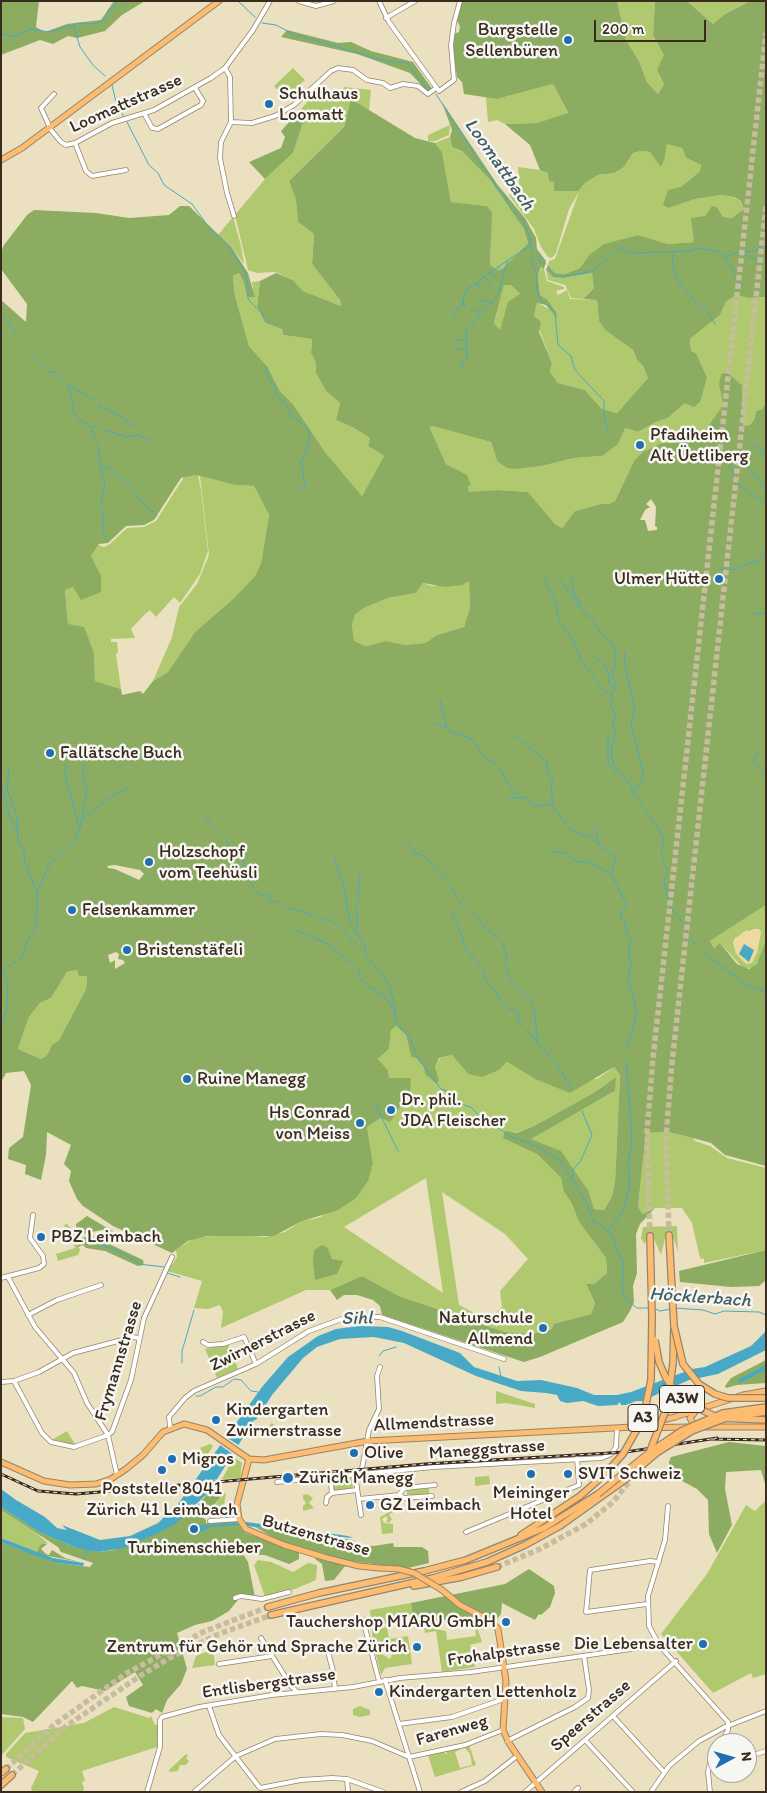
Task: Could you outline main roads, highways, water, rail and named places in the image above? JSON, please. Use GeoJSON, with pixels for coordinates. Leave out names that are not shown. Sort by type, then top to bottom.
{"type":"FeatureCollection","features":[{"type":"Feature","properties":{"kind":"highway","name":"A3"},"geometry":{"type":"LineString","coordinates":[[490,1551],[561,1511],[610,1470],[629,1446],[639,1428],[650,1390],[652,1318],[650,1236]]}},
{"type":"Feature","properties":{"kind":"highway","name":"A3"},"geometry":{"type":"LineString","coordinates":[[629,1482],[652,1447],[665,1414],[672,1378],[674,1326],[669,1236]]}},
{"type":"Feature","properties":{"kind":"highway","name":"A3W"},"geometry":{"type":"LineString","coordinates":[[652,1318],[660,1366],[668,1382],[682,1399],[699,1410],[719,1418],[766,1420]]}},
{"type":"Feature","properties":{"kind":"highway","name":"A3"},"geometry":{"type":"LineString","coordinates":[[674,1326],[683,1364],[699,1384],[715,1394],[728,1398],[766,1398]]}},
{"type":"Feature","properties":{"kind":"highway","name":"A3"},"geometry":{"type":"LineString","coordinates":[[268,1607],[332,1589],[437,1568],[490,1551],[530,1535],[577,1512],[650,1452],[681,1431],[723,1413],[766,1407]]}},
{"type":"Feature","properties":{"kind":"highway","name":"A3W"},"geometry":{"type":"LineString","coordinates":[[271,1615],[446,1575],[487,1562],[530,1543],[692,1430],[729,1417],[766,1412]]}},
{"type":"Feature","properties":{"kind":"highway"},"geometry":{"type":"LineString","coordinates":[[378,1591],[446,1581],[497,1567]]}},
{"type":"Feature","properties":{"kind":"highway"},"geometry":{"type":"LineString","coordinates":[[1,1785],[12,1775]]}},
{"type":"Feature","properties":{"kind":"main road"},"geometry":{"type":"LineString","coordinates":[[1,160],[50,127],[219,1]]}},
{"type":"Feature","properties":{"kind":"main road","name":"Allmendstrasse"},"geometry":{"type":"LineString","coordinates":[[633,1427],[695,1411],[743,1395],[766,1391]]}},
{"type":"Feature","properties":{"kind":"main road"},"geometry":{"type":"LineString","coordinates":[[695,1411],[690,1418],[695,1427]]}},
{"type":"Feature","properties":{"kind":"main road"},"geometry":{"type":"LineString","coordinates":[[1,1462],[33,1478],[56,1484],[96,1484],[117,1475],[139,1458],[170,1427],[190,1424],[220,1438],[249,1459]]}},
{"type":"Feature","properties":{"kind":"main road","name":"Allmendstrasse"},"geometry":{"type":"LineString","coordinates":[[249,1459],[264,1460],[368,1441],[633,1427],[766,1427]]}},
{"type":"Feature","properties":{"kind":"main road","name":"Butzenstrasse"},"geometry":{"type":"LineString","coordinates":[[249,1459],[237,1504],[241,1522],[254,1533],[295,1548],[359,1566],[399,1569],[414,1573],[442,1590],[460,1605],[495,1624],[501,1636],[504,1667],[503,1730],[507,1741],[542,1792]]}},
{"type":"Feature","properties":{"kind":"water"},"geometry":{"type":"Polygon","coordinates":[[[744,944],[754,950],[749,962],[739,954],[744,944]]]}},
{"type":"Feature","properties":{"kind":"water","name":"Sihl"},"geometry":{"type":"Polygon","coordinates":[[[360,1326],[388,1327],[402,1331],[460,1353],[474,1367],[517,1381],[541,1380],[577,1388],[594,1395],[617,1395],[631,1392],[692,1369],[705,1367],[751,1346],[766,1331],[766,1350],[718,1374],[689,1380],[642,1401],[626,1405],[621,1405],[620,1402],[617,1405],[598,1406],[583,1401],[567,1403],[560,1401],[557,1395],[521,1391],[476,1376],[404,1343],[374,1337],[340,1339],[317,1347],[303,1358],[272,1395],[256,1420],[254,1420],[209,1492],[175,1524],[156,1534],[124,1548],[99,1552],[86,1550],[39,1532],[1,1507],[1,1489],[45,1517],[57,1528],[67,1530],[62,1525],[100,1540],[130,1536],[158,1523],[178,1504],[262,1387],[288,1357],[318,1336],[336,1329],[360,1326]]]}},
{"type":"Feature","properties":{"kind":"water"},"geometry":{"type":"Polygon","coordinates":[[[246,1522],[353,1538],[302,1534],[241,1525],[211,1527],[199,1533],[200,1529],[195,1526],[246,1522]]]}},
{"type":"Feature","properties":{"kind":"water"},"geometry":{"type":"Polygon","coordinates":[[[1,1538],[53,1558],[84,1563],[83,1566],[58,1563],[1,1542],[1,1538]]]}},
{"type":"Feature","properties":{"kind":"waterway"},"geometry":{"type":"LineString","coordinates":[[1,33],[13,37],[31,29],[49,32],[79,23],[95,24],[106,18],[108,10],[113,8],[118,1]]}},
{"type":"Feature","properties":{"kind":"waterway","name":"Loomattbach"},"geometry":{"type":"LineString","coordinates":[[238,1],[255,17]]}},
{"type":"Feature","properties":{"kind":"waterway","name":"Loomattbach"},"geometry":{"type":"LineString","coordinates":[[262,23],[276,25],[293,34],[386,61],[407,63],[428,90]]}},
{"type":"Feature","properties":{"kind":"waterway"},"geometry":{"type":"LineString","coordinates":[[73,24],[80,47],[93,65],[105,76]]}},
{"type":"Feature","properties":{"kind":"waterway"},"geometry":{"type":"LineString","coordinates":[[112,85],[116,102],[124,117]]}},
{"type":"Feature","properties":{"kind":"waterway","name":"Loomattbach"},"geometry":{"type":"LineString","coordinates":[[436,94],[484,169],[490,175],[496,188],[504,195],[511,209],[523,220],[529,235],[532,253]]}},
{"type":"Feature","properties":{"kind":"waterway"},"geometry":{"type":"LineString","coordinates":[[127,122],[149,165],[158,173],[164,185],[192,204],[211,230],[228,245],[243,269]]}},
{"type":"Feature","properties":{"kind":"waterway"},"geometry":{"type":"LineString","coordinates":[[726,257],[739,252],[755,251],[766,243]]}},
{"type":"Feature","properties":{"kind":"waterway"},"geometry":{"type":"LineString","coordinates":[[461,370],[463,361],[467,358],[466,331],[498,295],[508,260],[530,246]]}},
{"type":"Feature","properties":{"kind":"waterway"},"geometry":{"type":"LineString","coordinates":[[548,266],[554,276],[562,277],[593,271],[620,248],[633,253],[689,251],[699,248],[719,252],[724,256],[742,286]]}},
{"type":"Feature","properties":{"kind":"waterway"},"geometry":{"type":"LineString","coordinates":[[673,253],[672,265],[679,282],[694,300],[706,310],[715,324]]}},
{"type":"Feature","properties":{"kind":"waterway"},"geometry":{"type":"LineString","coordinates":[[744,254],[764,263]]}},
{"type":"Feature","properties":{"kind":"waterway"},"geometry":{"type":"LineString","coordinates":[[538,256],[540,261],[546,264]]}},
{"type":"Feature","properties":{"kind":"waterway"},"geometry":{"type":"LineString","coordinates":[[454,316],[455,311],[462,305],[466,289],[477,284],[481,279],[508,260]]}},
{"type":"Feature","properties":{"kind":"waterway","name":"Loomattbach"},"geometry":{"type":"LineString","coordinates":[[532,262],[536,272],[537,291],[540,299],[555,312],[558,345],[571,356],[575,370],[604,401],[604,417],[608,430]]}},
{"type":"Feature","properties":{"kind":"waterway"},"geometry":{"type":"LineString","coordinates":[[498,267],[502,272]]}},
{"type":"Feature","properties":{"kind":"waterway"},"geometry":{"type":"LineString","coordinates":[[245,271],[248,299],[270,322]]}},
{"type":"Feature","properties":{"kind":"waterway"},"geometry":{"type":"LineString","coordinates":[[492,273],[496,278]]}},
{"type":"Feature","properties":{"kind":"waterway"},"geometry":{"type":"LineString","coordinates":[[484,276],[491,285]]}},
{"type":"Feature","properties":{"kind":"waterway"},"geometry":{"type":"LineString","coordinates":[[477,284],[482,289]]}},
{"type":"Feature","properties":{"kind":"waterway"},"geometry":{"type":"LineString","coordinates":[[479,300],[493,302]]}},
{"type":"Feature","properties":{"kind":"waterway"},"geometry":{"type":"LineString","coordinates":[[463,301],[465,308]]}},
{"type":"Feature","properties":{"kind":"waterway"},"geometry":{"type":"LineString","coordinates":[[471,310],[480,311]]}},
{"type":"Feature","properties":{"kind":"waterway"},"geometry":{"type":"LineString","coordinates":[[1,314],[17,334]]}},
{"type":"Feature","properties":{"kind":"waterway"},"geometry":{"type":"LineString","coordinates":[[454,340],[466,340]]}},
{"type":"Feature","properties":{"kind":"waterway"},"geometry":{"type":"LineString","coordinates":[[453,348],[466,350]]}},
{"type":"Feature","properties":{"kind":"waterway"},"geometry":{"type":"LineString","coordinates":[[28,351],[49,372],[57,373],[63,380]]}},
{"type":"Feature","properties":{"kind":"waterway"},"geometry":{"type":"LineString","coordinates":[[267,367],[267,376],[276,388],[276,394],[287,406],[290,415],[308,429],[310,435],[305,455],[301,461],[305,485],[299,490]]}},
{"type":"Feature","properties":{"kind":"waterway"},"geometry":{"type":"LineString","coordinates":[[65,383],[69,387],[74,412],[80,420],[89,425],[96,438]]}},
{"type":"Feature","properties":{"kind":"waterway"},"geometry":{"type":"LineString","coordinates":[[69,385],[95,401]]}},
{"type":"Feature","properties":{"kind":"waterway"},"geometry":{"type":"LineString","coordinates":[[99,404],[137,429]]}},
{"type":"Feature","properties":{"kind":"waterway"},"geometry":{"type":"LineString","coordinates":[[713,441],[714,425]]}},
{"type":"Feature","properties":{"kind":"waterway"},"geometry":{"type":"LineString","coordinates":[[90,427],[97,427]]}},
{"type":"Feature","properties":{"kind":"waterway"},"geometry":{"type":"LineString","coordinates":[[104,430],[127,437],[138,435],[150,441]]}},
{"type":"Feature","properties":{"kind":"waterway"},"geometry":{"type":"LineString","coordinates":[[98,444],[101,474],[105,480],[101,503]]}},
{"type":"Feature","properties":{"kind":"waterway"},"geometry":{"type":"LineString","coordinates":[[753,445],[766,453]]}},
{"type":"Feature","properties":{"kind":"waterway"},"geometry":{"type":"LineString","coordinates":[[735,456],[749,468],[766,490]]}},
{"type":"Feature","properties":{"kind":"waterway"},"geometry":{"type":"LineString","coordinates":[[730,464],[734,478],[739,485],[766,504]]}},
{"type":"Feature","properties":{"kind":"waterway"},"geometry":{"type":"LineString","coordinates":[[102,465],[110,468],[133,488]]}},
{"type":"Feature","properties":{"kind":"waterway"},"geometry":{"type":"LineString","coordinates":[[135,491],[138,498],[157,516]]}},
{"type":"Feature","properties":{"kind":"waterway"},"geometry":{"type":"LineString","coordinates":[[100,507],[103,512],[103,533]]}},
{"type":"Feature","properties":{"kind":"waterway"},"geometry":{"type":"LineString","coordinates":[[104,536],[108,537]]}},
{"type":"Feature","properties":{"kind":"waterway"},"geometry":{"type":"LineString","coordinates":[[718,567],[726,570],[737,569],[748,563],[758,561],[766,554]]}},
{"type":"Feature","properties":{"kind":"waterway"},"geometry":{"type":"LineString","coordinates":[[571,575],[573,591],[580,604]]}},
{"type":"Feature","properties":{"kind":"waterway"},"geometry":{"type":"LineString","coordinates":[[543,576],[555,601],[559,620],[575,643],[581,661],[604,690],[612,695],[611,705],[615,714],[613,725],[616,732],[611,751],[614,766],[631,786],[634,795],[664,838],[661,853]]}},
{"type":"Feature","properties":{"kind":"waterway"},"geometry":{"type":"LineString","coordinates":[[560,580],[585,614],[592,619],[601,634],[613,644],[615,666],[612,672],[616,686],[612,694]]}},
{"type":"Feature","properties":{"kind":"waterway"},"geometry":{"type":"LineString","coordinates":[[754,614],[766,613]]}},
{"type":"Feature","properties":{"kind":"waterway"},"geometry":{"type":"LineString","coordinates":[[625,652],[624,661],[635,711],[631,724],[643,771],[642,781],[634,792]]}},
{"type":"Feature","properties":{"kind":"waterway"},"geometry":{"type":"LineString","coordinates":[[593,655],[605,666],[609,673],[609,684],[614,688]]}},
{"type":"Feature","properties":{"kind":"waterway"},"geometry":{"type":"LineString","coordinates":[[440,700],[447,728],[452,732],[472,739],[484,757],[494,763],[503,773],[506,782],[520,798],[525,797],[535,806],[551,804],[569,828],[581,835],[589,836],[616,858],[611,874],[627,905],[621,912],[621,918],[625,922],[631,941],[628,954],[631,961],[628,980],[637,1012],[627,1048]]}},
{"type":"Feature","properties":{"kind":"waterway"},"geometry":{"type":"LineString","coordinates":[[435,723],[447,728]]}},
{"type":"Feature","properties":{"kind":"waterway"},"geometry":{"type":"LineString","coordinates":[[513,734],[546,761],[549,776],[553,780],[551,788],[553,804]]}},
{"type":"Feature","properties":{"kind":"waterway"},"geometry":{"type":"LineString","coordinates":[[608,734],[608,762],[616,772]]}},
{"type":"Feature","properties":{"kind":"waterway"},"geometry":{"type":"LineString","coordinates":[[759,749],[753,760],[766,773]]}},
{"type":"Feature","properties":{"kind":"waterway"},"geometry":{"type":"LineString","coordinates":[[65,764],[66,779],[79,826]]}},
{"type":"Feature","properties":{"kind":"waterway"},"geometry":{"type":"LineString","coordinates":[[1,1025],[7,1008],[8,980],[3,975],[6,968],[23,957],[27,941],[36,927],[37,892],[49,865],[75,841],[80,828],[87,789],[84,780],[83,764]]}},
{"type":"Feature","properties":{"kind":"waterway"},"geometry":{"type":"LineString","coordinates":[[9,769],[7,789],[17,817],[18,842],[24,852],[25,863],[37,892]]}},
{"type":"Feature","properties":{"kind":"waterway"},"geometry":{"type":"LineString","coordinates":[[1,782],[10,818],[18,833]]}},
{"type":"Feature","properties":{"kind":"waterway"},"geometry":{"type":"LineString","coordinates":[[83,818],[115,794],[128,788]]}},
{"type":"Feature","properties":{"kind":"waterway"},"geometry":{"type":"LineString","coordinates":[[509,798],[520,798]]}},
{"type":"Feature","properties":{"kind":"waterway","name":"Höcklerbach"},"geometry":{"type":"LineString","coordinates":[[205,816],[212,825]]}},
{"type":"Feature","properties":{"kind":"waterway"},"geometry":{"type":"LineString","coordinates":[[594,827],[599,844]]}},
{"type":"Feature","properties":{"kind":"waterway","name":"Höcklerbach"},"geometry":{"type":"LineString","coordinates":[[216,829],[221,834]]}},
{"type":"Feature","properties":{"kind":"waterway","name":"Höcklerbach"},"geometry":{"type":"LineString","coordinates":[[224,837],[234,851],[243,858],[244,871],[255,890],[259,894],[268,895],[270,901],[278,902]]}},
{"type":"Feature","properties":{"kind":"waterway"},"geometry":{"type":"LineString","coordinates":[[409,843],[415,853],[424,856],[446,881]]}},
{"type":"Feature","properties":{"kind":"waterway"},"geometry":{"type":"LineString","coordinates":[[549,851],[566,853],[576,862],[589,862],[611,874]]}},
{"type":"Feature","properties":{"kind":"waterway","name":"Höcklerbach"},"geometry":{"type":"LineString","coordinates":[[334,859],[343,883],[350,923],[366,948],[364,952],[389,984],[396,1012]]}},
{"type":"Feature","properties":{"kind":"waterway"},"geometry":{"type":"LineString","coordinates":[[663,859],[663,865],[668,869],[664,880],[669,905],[684,924],[689,937],[698,947]]}},
{"type":"Feature","properties":{"kind":"waterway","name":"Höcklerbach"},"geometry":{"type":"LineString","coordinates":[[358,901],[359,875]]}},
{"type":"Feature","properties":{"kind":"waterway"},"geometry":{"type":"LineString","coordinates":[[449,885],[457,897]]}},
{"type":"Feature","properties":{"kind":"waterway"},"geometry":{"type":"LineString","coordinates":[[458,901],[468,908]]}},
{"type":"Feature","properties":{"kind":"waterway","name":"Höcklerbach"},"geometry":{"type":"LineString","coordinates":[[357,907],[357,933]]}},
{"type":"Feature","properties":{"kind":"waterway","name":"Höcklerbach"},"geometry":{"type":"LineString","coordinates":[[290,908],[315,916]]}},
{"type":"Feature","properties":{"kind":"waterway"},"geometry":{"type":"LineString","coordinates":[[472,912],[486,929],[501,940]]}},
{"type":"Feature","properties":{"kind":"waterway"},"geometry":{"type":"LineString","coordinates":[[452,914],[462,936],[463,945],[476,961]]}},
{"type":"Feature","properties":{"kind":"waterway","name":"Höcklerbach"},"geometry":{"type":"LineString","coordinates":[[319,918],[331,922]]}},
{"type":"Feature","properties":{"kind":"waterway","name":"Höcklerbach"},"geometry":{"type":"LineString","coordinates":[[334,923],[340,927]]}},
{"type":"Feature","properties":{"kind":"waterway","name":"Höcklerbach"},"geometry":{"type":"LineString","coordinates":[[293,929],[328,944],[355,966]]}},
{"type":"Feature","properties":{"kind":"waterway","name":"Höcklerbach"},"geometry":{"type":"LineString","coordinates":[[343,929],[352,940]]}},
{"type":"Feature","properties":{"kind":"waterway","name":"Höcklerbach"},"geometry":{"type":"LineString","coordinates":[[354,942],[358,946]]}},
{"type":"Feature","properties":{"kind":"waterway"},"geometry":{"type":"LineString","coordinates":[[503,944],[507,959],[506,963]]}},
{"type":"Feature","properties":{"kind":"waterway"},"geometry":{"type":"LineString","coordinates":[[703,953],[739,979]]}},
{"type":"Feature","properties":{"kind":"waterway"},"geometry":{"type":"LineString","coordinates":[[478,963],[481,968]]}},
{"type":"Feature","properties":{"kind":"waterway"},"geometry":{"type":"LineString","coordinates":[[505,967],[510,979],[531,1000],[532,1006]]}},
{"type":"Feature","properties":{"kind":"waterway","name":"Höcklerbach"},"geometry":{"type":"LineString","coordinates":[[358,969],[360,979],[369,987],[384,995],[395,1012],[396,1022],[410,1039],[418,1058],[441,1089],[452,1093],[464,1105],[471,1107],[484,1122],[494,1125]]}},
{"type":"Feature","properties":{"kind":"waterway"},"geometry":{"type":"LineString","coordinates":[[482,971],[486,982],[495,991],[500,1000],[508,1008],[519,1012],[517,1020],[522,1025]]}},
{"type":"Feature","properties":{"kind":"waterway"},"geometry":{"type":"LineString","coordinates":[[741,982],[766,993]]}},
{"type":"Feature","properties":{"kind":"waterway"},"geometry":{"type":"LineString","coordinates":[[534,1009],[538,1043],[558,1066],[571,1088]]}},
{"type":"Feature","properties":{"kind":"waterway"},"geometry":{"type":"LineString","coordinates":[[526,1029],[537,1042]]}},
{"type":"Feature","properties":{"kind":"waterway"},"geometry":{"type":"LineString","coordinates":[[609,1230],[623,1211],[630,1185],[628,1165],[632,1139],[626,1061]]}},
{"type":"Feature","properties":{"kind":"waterway"},"geometry":{"type":"LineString","coordinates":[[375,1104],[398,1151]]}},
{"type":"Feature","properties":{"kind":"waterway"},"geometry":{"type":"LineString","coordinates":[[572,1179],[573,1170],[581,1160],[592,1135],[582,1111]]}},
{"type":"Feature","properties":{"kind":"waterway","name":"Höcklerbach"},"geometry":{"type":"LineString","coordinates":[[497,1127],[510,1136],[529,1143],[559,1159],[586,1202],[593,1221],[604,1227],[612,1236],[623,1263],[622,1286],[625,1299],[637,1308],[649,1308]]}},
{"type":"Feature","properties":{"kind":"waterway"},"geometry":{"type":"LineString","coordinates":[[90,1240],[128,1256],[139,1264],[164,1267]]}},
{"type":"Feature","properties":{"kind":"waterway"},"geometry":{"type":"LineString","coordinates":[[167,1273],[180,1277]]}},
{"type":"Feature","properties":{"kind":"waterway","name":"Höcklerbach"},"geometry":{"type":"LineString","coordinates":[[653,1308],[660,1311],[671,1309]]}},
{"type":"Feature","properties":{"kind":"waterway","name":"Höcklerbach"},"geometry":{"type":"LineString","coordinates":[[675,1308],[703,1310],[715,1314],[724,1311],[759,1312],[766,1315]]}},
{"type":"Feature","properties":{"kind":"waterway"},"geometry":{"type":"LineString","coordinates":[[182,1363],[182,1351],[194,1310]]}},
{"type":"Feature","properties":{"kind":"waterway"},"geometry":{"type":"LineString","coordinates":[[379,1356],[383,1351],[396,1347]]}},
{"type":"Feature","properties":{"kind":"waterway"},"geometry":{"type":"LineString","coordinates":[[499,1367],[501,1376]]}},
{"type":"Feature","properties":{"kind":"waterway"},"geometry":{"type":"LineString","coordinates":[[740,1381],[766,1367]]}},
{"type":"Feature","properties":{"kind":"waterway"},"geometry":{"type":"LineString","coordinates":[[196,1396],[200,1396],[216,1387],[223,1387],[234,1379],[241,1380],[251,1391],[258,1392]]}},
{"type":"Feature","properties":{"kind":"waterway"},"geometry":{"type":"LineString","coordinates":[[84,1559],[88,1551]]}},
{"type":"Feature","properties":{"kind":"tunnel"},"geometry":{"type":"LineString","coordinates":[[650,1236],[647,1132],[653,1058],[766,33]]}},
{"type":"Feature","properties":{"kind":"tunnel"},"geometry":{"type":"LineString","coordinates":[[669,1235],[666,1137],[672,1063],[766,206]]}},
{"type":"Feature","properties":{"kind":"tunnel"},"geometry":{"type":"LineString","coordinates":[[497,1567],[540,1549],[586,1524],[613,1502],[629,1482]]}},
{"type":"Feature","properties":{"kind":"tunnel"},"geometry":{"type":"LineString","coordinates":[[6,1769],[55,1724],[127,1673],[203,1632],[268,1607]]}},
{"type":"Feature","properties":{"kind":"tunnel"},"geometry":{"type":"LineString","coordinates":[[12,1775],[65,1727],[140,1676],[171,1657],[219,1634],[271,1615]]}},
{"type":"Feature","properties":{"kind":"railway"},"geometry":{"type":"LineString","coordinates":[[1,1474],[38,1491],[76,1494],[425,1464],[626,1452],[717,1438]]}},
{"type":"Feature","properties":{"kind":"railway"},"geometry":{"type":"LineString","coordinates":[[711,1439],[766,1440]]}},
{"type":"Feature","properties":{"kind":"place","name":"Burgstelle Sellenbüren"},"geometry":{"type":"Point","coordinates":[568,40]}},
{"type":"Feature","properties":{"kind":"place","name":"Schulhaus Loomatt"},"geometry":{"type":"Point","coordinates":[269,104]}},
{"type":"Feature","properties":{"kind":"place","name":"Pfadiheim Alt Üetliberg"},"geometry":{"type":"Point","coordinates":[640,445]}},
{"type":"Feature","properties":{"kind":"place","name":"Ulmer Hütte"},"geometry":{"type":"Point","coordinates":[719,579]}},
{"type":"Feature","properties":{"kind":"place","name":"Fallätsche Buch"},"geometry":{"type":"Point","coordinates":[50,753]}},
{"type":"Feature","properties":{"kind":"place","name":"Holzschopf vom Teehüsli"},"geometry":{"type":"Point","coordinates":[149,862]}},
{"type":"Feature","properties":{"kind":"place","name":"Felsenkammer"},"geometry":{"type":"Point","coordinates":[72,910]}},
{"type":"Feature","properties":{"kind":"place","name":"Bristenstäfeli"},"geometry":{"type":"Point","coordinates":[127,950]}},
{"type":"Feature","properties":{"kind":"place","name":"Ruine Manegg"},"geometry":{"type":"Point","coordinates":[187,1079]}},
{"type":"Feature","properties":{"kind":"place","name":"Dr. phil. JDA Fleischer"},"geometry":{"type":"Point","coordinates":[391,1110]}},
{"type":"Feature","properties":{"kind":"place","name":"Hs Conrad von Meiss"},"geometry":{"type":"Point","coordinates":[360,1123]}},
{"type":"Feature","properties":{"kind":"place","name":"PBZ Leimbach"},"geometry":{"type":"Point","coordinates":[41,1237]}},
{"type":"Feature","properties":{"kind":"place","name":"Naturschule Allmend"},"geometry":{"type":"Point","coordinates":[543,1328]}},
{"type":"Feature","properties":{"kind":"place","name":"Kindergarten Zwirnerstrasse"},"geometry":{"type":"Point","coordinates":[216,1420]}},
{"type":"Feature","properties":{"kind":"place","name":"Olive"},"geometry":{"type":"Point","coordinates":[354,1453]}},
{"type":"Feature","properties":{"kind":"place","name":"Migros"},"geometry":{"type":"Point","coordinates":[172,1459]}},
{"type":"Feature","properties":{"kind":"place","name":"Poststelle 8041 Zürich 41 Leimbach"},"geometry":{"type":"Point","coordinates":[162,1470]}},
{"type":"Feature","properties":{"kind":"place","name":"Meininger Hotel"},"geometry":{"type":"Point","coordinates":[531,1474]}},
{"type":"Feature","properties":{"kind":"place","name":"SVIT Schweiz"},"geometry":{"type":"Point","coordinates":[568,1474]}},
{"type":"Feature","properties":{"kind":"place","name":"Zürich Manegg"},"geometry":{"type":"Point","coordinates":[288,1478]}},
{"type":"Feature","properties":{"kind":"place","name":"GZ Leimbach"},"geometry":{"type":"Point","coordinates":[370,1505]}},
{"type":"Feature","properties":{"kind":"place","name":"Turbinenschieber"},"geometry":{"type":"Point","coordinates":[194,1529]}},
{"type":"Feature","properties":{"kind":"place","name":"Tauchershop MIARU GmbH"},"geometry":{"type":"Point","coordinates":[506,1622]}},
{"type":"Feature","properties":{"kind":"place","name":"Die Lebensalter"},"geometry":{"type":"Point","coordinates":[703,1644]}},
{"type":"Feature","properties":{"kind":"place","name":"Zentrum für Gehör und Sprache Zürich"},"geometry":{"type":"Point","coordinates":[417,1647]}},
{"type":"Feature","properties":{"kind":"place","name":"Kindergarten Lettenholz"},"geometry":{"type":"Point","coordinates":[379,1692]}}]}
